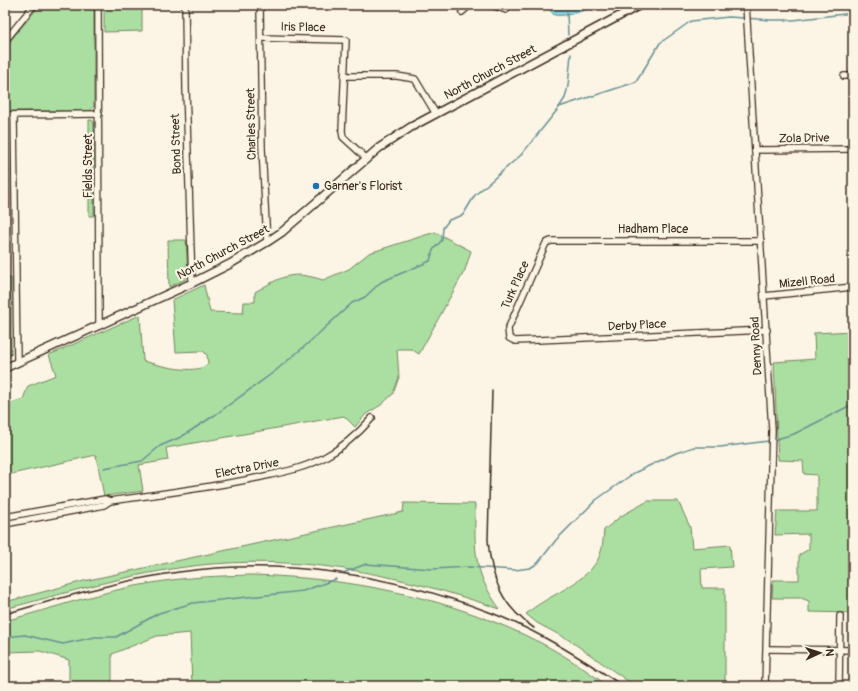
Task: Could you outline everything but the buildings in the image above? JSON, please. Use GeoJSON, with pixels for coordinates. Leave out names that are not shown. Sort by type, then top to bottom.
{"type":"FeatureCollection","features":[{"type":"Feature","properties":{"kind":"main road","name":"North Church Street"},"geometry":{"type":"LineString","coordinates":[[5,368],[99,326],[230,264],[282,232],[366,158],[411,127],[640,5]]}},
{"type":"Feature","properties":{"kind":"street"},"geometry":{"type":"LineString","coordinates":[[5,41],[34,5]]}},
{"type":"Feature","properties":{"kind":"street","name":"Fields Street"},"geometry":{"type":"LineString","coordinates":[[98,5],[99,326]]}},
{"type":"Feature","properties":{"kind":"street","name":"Bond Street"},"geometry":{"type":"LineString","coordinates":[[185,5],[192,283]]}},
{"type":"Feature","properties":{"kind":"street","name":"Charles Street"},"geometry":{"type":"LineString","coordinates":[[260,5],[262,148],[267,242]]}},
{"type":"Feature","properties":{"kind":"street"},"geometry":{"type":"LineString","coordinates":[[462,12],[470,5]]}},
{"type":"Feature","properties":{"kind":"street"},"geometry":{"type":"LineString","coordinates":[[492,5],[506,10]]}},
{"type":"Feature","properties":{"kind":"street","name":"Denny Road"},"geometry":{"type":"LineString","coordinates":[[746,5],[767,330],[772,454],[765,686]]}},
{"type":"Feature","properties":{"kind":"street","name":"Iris Place"},"geometry":{"type":"LineString","coordinates":[[261,38],[346,40],[346,76]]}},
{"type":"Feature","properties":{"kind":"street"},"geometry":{"type":"LineString","coordinates":[[366,158],[343,137],[342,131],[346,76],[397,76],[415,79],[436,114]]}},
{"type":"Feature","properties":{"kind":"street"},"geometry":{"type":"LineString","coordinates":[[844,76],[853,76]]}},
{"type":"Feature","properties":{"kind":"street"},"geometry":{"type":"LineString","coordinates":[[5,115],[99,114]]}},
{"type":"Feature","properties":{"kind":"street"},"geometry":{"type":"LineString","coordinates":[[14,115],[17,363]]}},
{"type":"Feature","properties":{"kind":"street","name":"Zola Drive"},"geometry":{"type":"LineString","coordinates":[[755,150],[853,149]]}},
{"type":"Feature","properties":{"kind":"street","name":"Hadham Place"},"geometry":{"type":"LineString","coordinates":[[546,243],[551,241],[761,241]]}},
{"type":"Feature","properties":{"kind":"street","name":"Turk Place"},"geometry":{"type":"LineString","coordinates":[[509,338],[508,329],[546,243]]}},
{"type":"Feature","properties":{"kind":"street","name":"Mizell Road"},"geometry":{"type":"LineString","coordinates":[[764,296],[853,287]]}},
{"type":"Feature","properties":{"kind":"street","name":"Derby Place"},"geometry":{"type":"LineString","coordinates":[[509,338],[515,341],[767,330]]}},
{"type":"Feature","properties":{"kind":"street","name":"Electra Drive"},"geometry":{"type":"LineString","coordinates":[[5,517],[105,499],[110,501],[182,492],[277,474],[324,458],[338,449],[361,430],[372,418]]}},
{"type":"Feature","properties":{"kind":"street","name":"Electra Drive"},"geometry":{"type":"LineString","coordinates":[[5,524],[104,505],[110,501]]}},
{"type":"Feature","properties":{"kind":"street"},"geometry":{"type":"LineString","coordinates":[[839,686],[840,616]]}},
{"type":"Feature","properties":{"kind":"street"},"geometry":{"type":"LineString","coordinates":[[767,649],[853,650]]}},
{"type":"Feature","properties":{"kind":"green space"},"geometry":{"type":"Polygon","coordinates":[[[40,5],[94,5],[94,106],[90,111],[5,111],[5,47],[40,5]]]}},
{"type":"Feature","properties":{"kind":"green space"},"geometry":{"type":"Polygon","coordinates":[[[104,5],[142,5],[142,31],[104,32],[104,5]]]}},
{"type":"Feature","properties":{"kind":"green space"},"geometry":{"type":"Polygon","coordinates":[[[5,119],[10,124],[11,176],[5,176],[5,119]]]}},
{"type":"Feature","properties":{"kind":"green space"},"geometry":{"type":"Polygon","coordinates":[[[89,120],[92,120],[94,123],[94,216],[89,216],[89,120]]]}},
{"type":"Feature","properties":{"kind":"green space"},"geometry":{"type":"Polygon","coordinates":[[[435,232],[471,251],[465,270],[419,354],[411,349],[397,349],[399,377],[393,394],[381,405],[366,414],[355,427],[344,416],[166,448],[168,460],[139,465],[143,491],[104,496],[96,455],[7,475],[5,457],[5,405],[23,399],[28,386],[56,375],[49,355],[140,315],[143,361],[186,369],[202,367],[208,364],[207,355],[203,351],[176,352],[172,300],[204,285],[210,312],[243,313],[244,302],[255,302],[255,292],[280,279],[288,276],[303,275],[323,280],[349,269],[369,253],[435,232]]]}},
{"type":"Feature","properties":{"kind":"green space"},"geometry":{"type":"Polygon","coordinates":[[[168,240],[186,240],[188,275],[186,279],[169,287],[168,240]]]}},
{"type":"Feature","properties":{"kind":"green space"},"geometry":{"type":"Polygon","coordinates":[[[5,278],[11,278],[11,355],[5,361],[5,278]]]}},
{"type":"Feature","properties":{"kind":"green space"},"geometry":{"type":"Polygon","coordinates":[[[853,331],[853,613],[809,612],[809,601],[801,598],[772,598],[773,580],[799,580],[799,555],[809,549],[809,534],[775,535],[777,511],[817,511],[817,475],[804,474],[803,461],[778,460],[774,362],[815,359],[814,333],[853,331]]]}},
{"type":"Feature","properties":{"kind":"green space"},"geometry":{"type":"Polygon","coordinates":[[[648,501],[678,501],[690,527],[692,548],[730,545],[732,567],[701,569],[702,588],[725,588],[725,686],[635,686],[569,640],[537,623],[526,614],[567,588],[587,573],[595,565],[600,555],[604,530],[621,516],[648,501]]]}},
{"type":"Feature","properties":{"kind":"green space"},"geometry":{"type":"Polygon","coordinates":[[[404,503],[475,504],[477,559],[484,583],[500,609],[428,587],[358,571],[286,563],[250,562],[212,564],[160,571],[82,588],[5,609],[5,602],[84,581],[403,512],[404,503]]]}},
{"type":"Feature","properties":{"kind":"green space"},"geometry":{"type":"Polygon","coordinates":[[[252,575],[326,580],[399,593],[435,602],[505,626],[539,642],[574,662],[608,686],[192,686],[190,633],[157,636],[112,654],[112,686],[69,686],[69,660],[40,651],[5,652],[5,621],[133,586],[189,578],[252,575]]]}},
{"type":"Feature","properties":{"kind":"water"},"geometry":{"type":"Polygon","coordinates":[[[546,5],[596,5],[575,13],[554,15],[546,5]]]}},
{"type":"Feature","properties":{"kind":"waterway"},"geometry":{"type":"LineString","coordinates":[[567,13],[568,35]]}},
{"type":"Feature","properties":{"kind":"waterway"},"geometry":{"type":"LineString","coordinates":[[559,107],[636,82],[660,43],[691,21],[729,17],[793,20],[853,13]]}},
{"type":"Feature","properties":{"kind":"waterway"},"geometry":{"type":"LineString","coordinates":[[104,468],[142,461],[160,446],[181,437],[215,415],[274,372],[352,303],[365,297],[381,282],[430,261],[433,250],[442,240],[443,228],[449,220],[463,215],[475,195],[521,155],[558,109],[565,98],[568,86],[571,54]]}},
{"type":"Feature","properties":{"kind":"waterway"},"geometry":{"type":"LineString","coordinates":[[773,440],[794,434],[853,404]]}},
{"type":"Feature","properties":{"kind":"waterway"},"geometry":{"type":"LineString","coordinates":[[343,573],[366,564],[432,569],[469,567],[515,570],[530,568],[538,563],[556,540],[596,500],[634,473],[676,453],[694,447],[720,447],[769,441]]}},
{"type":"Feature","properties":{"kind":"waterway"},"geometry":{"type":"LineString","coordinates":[[5,637],[25,635],[63,644],[95,637],[116,637],[159,613],[193,603],[303,591],[336,579]]}},
{"type":"Feature","properties":{"kind":"railway"},"geometry":{"type":"LineString","coordinates":[[492,391],[488,540],[492,567],[495,579],[506,601],[523,620],[534,628]]}},
{"type":"Feature","properties":{"kind":"railway"},"geometry":{"type":"LineString","coordinates":[[5,614],[113,585],[157,575],[179,572],[218,568],[258,567],[297,568],[337,572],[414,588],[452,599],[507,619],[575,655],[623,686]]}},
{"type":"Feature","properties":{"kind":"place","name":"Garner's Florist"},"geometry":{"type":"Point","coordinates":[316,186]}}]}
